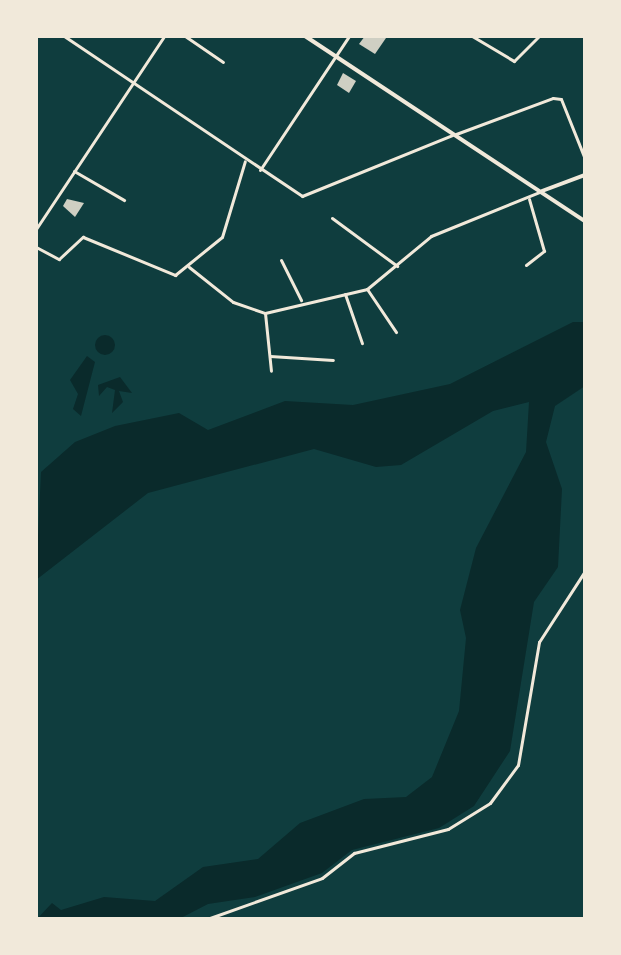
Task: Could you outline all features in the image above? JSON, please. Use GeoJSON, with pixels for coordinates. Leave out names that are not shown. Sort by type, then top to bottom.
{"type":"FeatureCollection","features":[{"type":"Feature","properties":{"kind":"main road"},"geometry":{"type":"LineString","coordinates":[[305,36],[585,221]]}},
{"type":"Feature","properties":{"kind":"main road"},"geometry":{"type":"LineString","coordinates":[[542,191],[585,175]]}},
{"type":"Feature","properties":{"kind":"street"},"geometry":{"type":"LineString","coordinates":[[64,36],[245,161],[302,196],[456,134],[561,99],[585,159]]}},
{"type":"Feature","properties":{"kind":"street"},"geometry":{"type":"LineString","coordinates":[[36,229],[164,36]]}},
{"type":"Feature","properties":{"kind":"street"},"geometry":{"type":"LineString","coordinates":[[185,36],[223,62]]}},
{"type":"Feature","properties":{"kind":"street"},"geometry":{"type":"LineString","coordinates":[[260,170],[349,36]]}},
{"type":"Feature","properties":{"kind":"street"},"geometry":{"type":"LineString","coordinates":[[472,36],[514,61],[539,36]]}},
{"type":"Feature","properties":{"kind":"street"},"geometry":{"type":"LineString","coordinates":[[189,267],[191,257],[222,237],[245,161]]}},
{"type":"Feature","properties":{"kind":"street"},"geometry":{"type":"LineString","coordinates":[[74,171],[124,200]]}},
{"type":"Feature","properties":{"kind":"street"},"geometry":{"type":"LineString","coordinates":[[189,267],[233,302],[265,313],[301,300],[367,289],[431,236],[529,199],[542,191]]}},
{"type":"Feature","properties":{"kind":"street"},"geometry":{"type":"LineString","coordinates":[[526,265],[544,251],[529,199]]}},
{"type":"Feature","properties":{"kind":"street"},"geometry":{"type":"LineString","coordinates":[[332,218],[398,266]]}},
{"type":"Feature","properties":{"kind":"street"},"geometry":{"type":"LineString","coordinates":[[36,247],[59,259],[83,237],[170,275],[189,267]]}},
{"type":"Feature","properties":{"kind":"street"},"geometry":{"type":"LineString","coordinates":[[281,260],[301,300]]}},
{"type":"Feature","properties":{"kind":"street"},"geometry":{"type":"LineString","coordinates":[[367,289],[396,332]]}},
{"type":"Feature","properties":{"kind":"street"},"geometry":{"type":"LineString","coordinates":[[345,294],[362,343]]}},
{"type":"Feature","properties":{"kind":"street"},"geometry":{"type":"LineString","coordinates":[[265,313],[271,371]]}},
{"type":"Feature","properties":{"kind":"street"},"geometry":{"type":"LineString","coordinates":[[270,356],[333,360]]}},
{"type":"Feature","properties":{"kind":"street"},"geometry":{"type":"LineString","coordinates":[[207,919],[322,878],[354,853],[453,827],[496,797],[518,765],[539,642],[585,571]]}},
{"type":"Feature","properties":{"kind":"water"},"geometry":{"type":"Polygon","coordinates":[[[573,322],[585,322],[585,386],[555,406],[546,442],[562,489],[558,567],[534,602],[510,751],[474,806],[439,828],[352,850],[322,873],[255,897],[208,904],[179,919],[37,919],[52,903],[61,910],[104,897],[155,901],[203,867],[258,859],[300,823],[364,799],[406,797],[432,777],[459,711],[466,638],[460,610],[476,548],[526,452],[529,402],[493,411],[401,465],[376,467],[314,449],[148,493],[36,580],[41,472],[75,442],[115,426],[179,413],[208,430],[285,401],[353,405],[450,384],[573,322]]]}},
{"type":"Feature","properties":{"kind":"water"},"geometry":{"type":"Polygon","coordinates":[[[101,335],[109,335],[115,345],[109,355],[101,355],[95,349],[95,341],[101,335]]]}},
{"type":"Feature","properties":{"kind":"water"},"geometry":{"type":"Polygon","coordinates":[[[87,356],[95,362],[81,416],[73,409],[78,394],[70,380],[87,356]]]}},
{"type":"Feature","properties":{"kind":"water"},"geometry":{"type":"Polygon","coordinates":[[[120,377],[132,393],[119,391],[123,402],[112,413],[115,390],[107,387],[99,396],[98,385],[120,377]]]}},
{"type":"Feature","properties":{"kind":"building"},"geometry":{"type":"Polygon","coordinates":[[[365,36],[386,38],[375,54],[359,44],[365,36]]]}},
{"type":"Feature","properties":{"kind":"building"},"geometry":{"type":"Polygon","coordinates":[[[343,73],[356,81],[349,93],[337,85],[343,73]]]}},
{"type":"Feature","properties":{"kind":"building"},"geometry":{"type":"Polygon","coordinates":[[[67,199],[84,203],[75,217],[63,206],[67,199]]]}}]}
